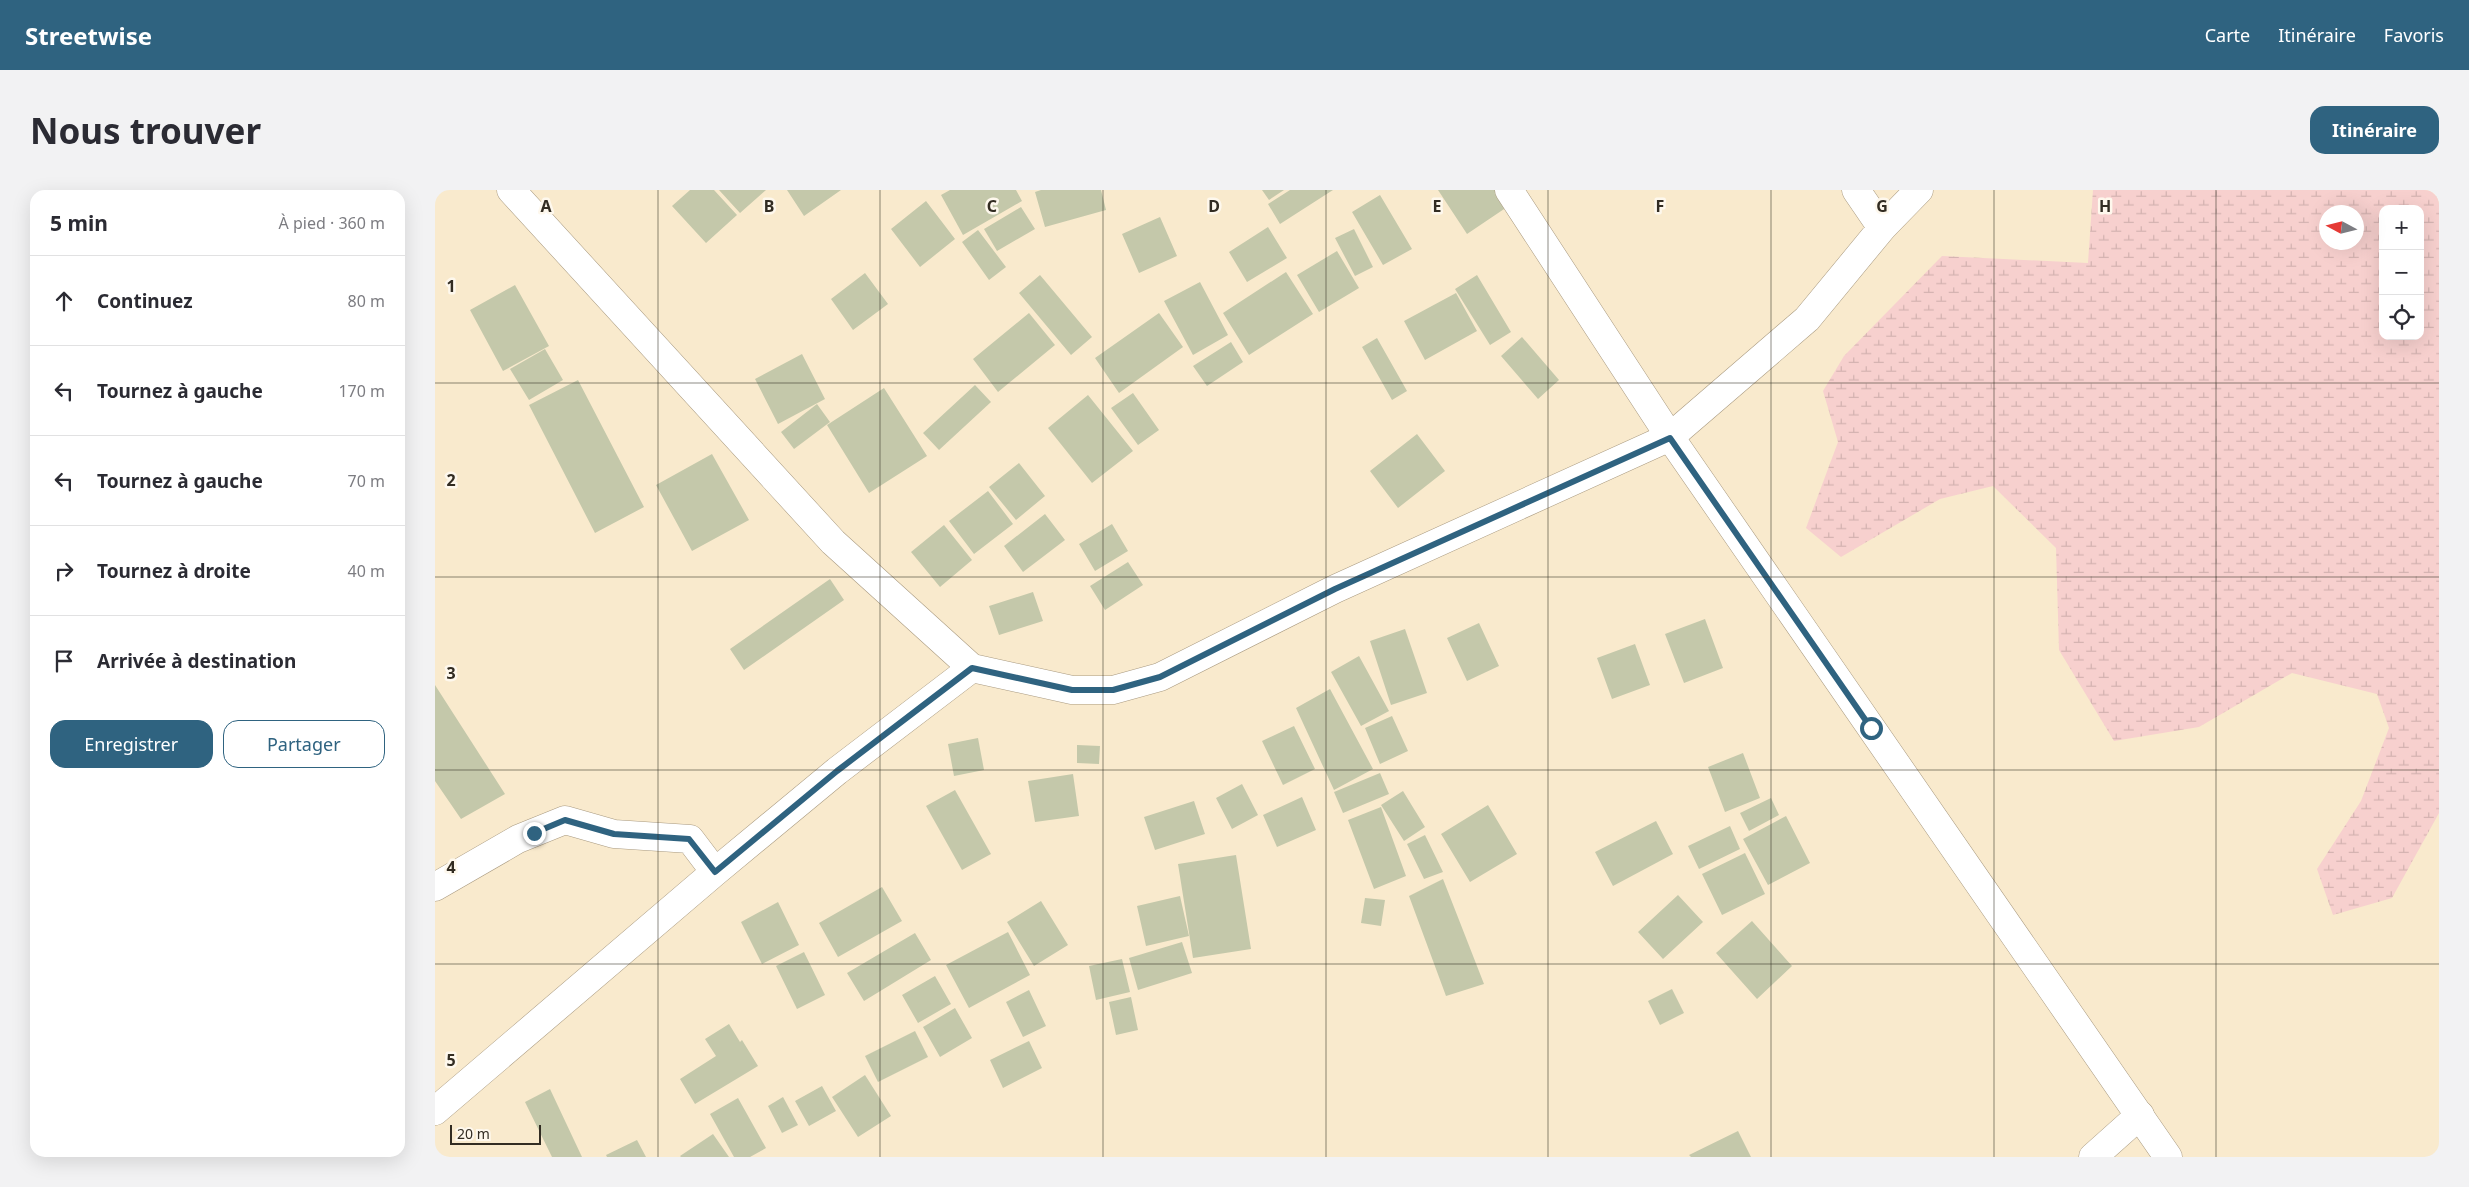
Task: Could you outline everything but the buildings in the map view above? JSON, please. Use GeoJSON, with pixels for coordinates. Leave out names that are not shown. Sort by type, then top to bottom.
{"type":"FeatureCollection","features":[{"type":"Feature","properties":{"kind":"street"},"geometry":{"type":"LineString","coordinates":[[511,190],[833,542],[972,668],[1072,690],[1113,690],[1160,677],[1335,589],[1670,438],[1807,319],[1882,228],[1919,190]]}},
{"type":"Feature","properties":{"kind":"street"},"geometry":{"type":"LineString","coordinates":[[1509,190],[1670,438],[2168,1157]]}},
{"type":"Feature","properties":{"kind":"street"},"geometry":{"type":"LineString","coordinates":[[1856,190],[1882,228]]}},
{"type":"Feature","properties":{"kind":"street"},"geometry":{"type":"LineString","coordinates":[[435,1111],[715,872],[837,771],[972,668]]}},
{"type":"Feature","properties":{"kind":"street"},"geometry":{"type":"LineString","coordinates":[[435,887],[518,839],[565,820],[614,834],[689,839],[715,872]]}},
{"type":"Feature","properties":{"kind":"street"},"geometry":{"type":"LineString","coordinates":[[2093,1157],[2140,1115]]}},
{"type":"Feature","properties":{"kind":"green space"},"geometry":{"type":"Polygon","coordinates":[[[2093,190],[2439,190],[2439,813],[2392,898],[2333,915],[2317,869],[2361,801],[2389,728],[2377,694],[2292,673],[2199,727],[2114,741],[2059,650],[2056,548],[1993,486],[1940,499],[1841,557],[1806,528],[1838,442],[1823,391],[1844,356],[1942,256],[2088,263],[2093,190]]]}},
{"type":"Feature","properties":{"kind":"route"},"geometry":{"type":"LineString","coordinates":[[534,833],[565,820],[614,834],[689,839],[715,872],[837,771],[972,668],[1072,690],[1113,690],[1160,677],[1335,589],[1670,438],[1871,728]]}}]}
